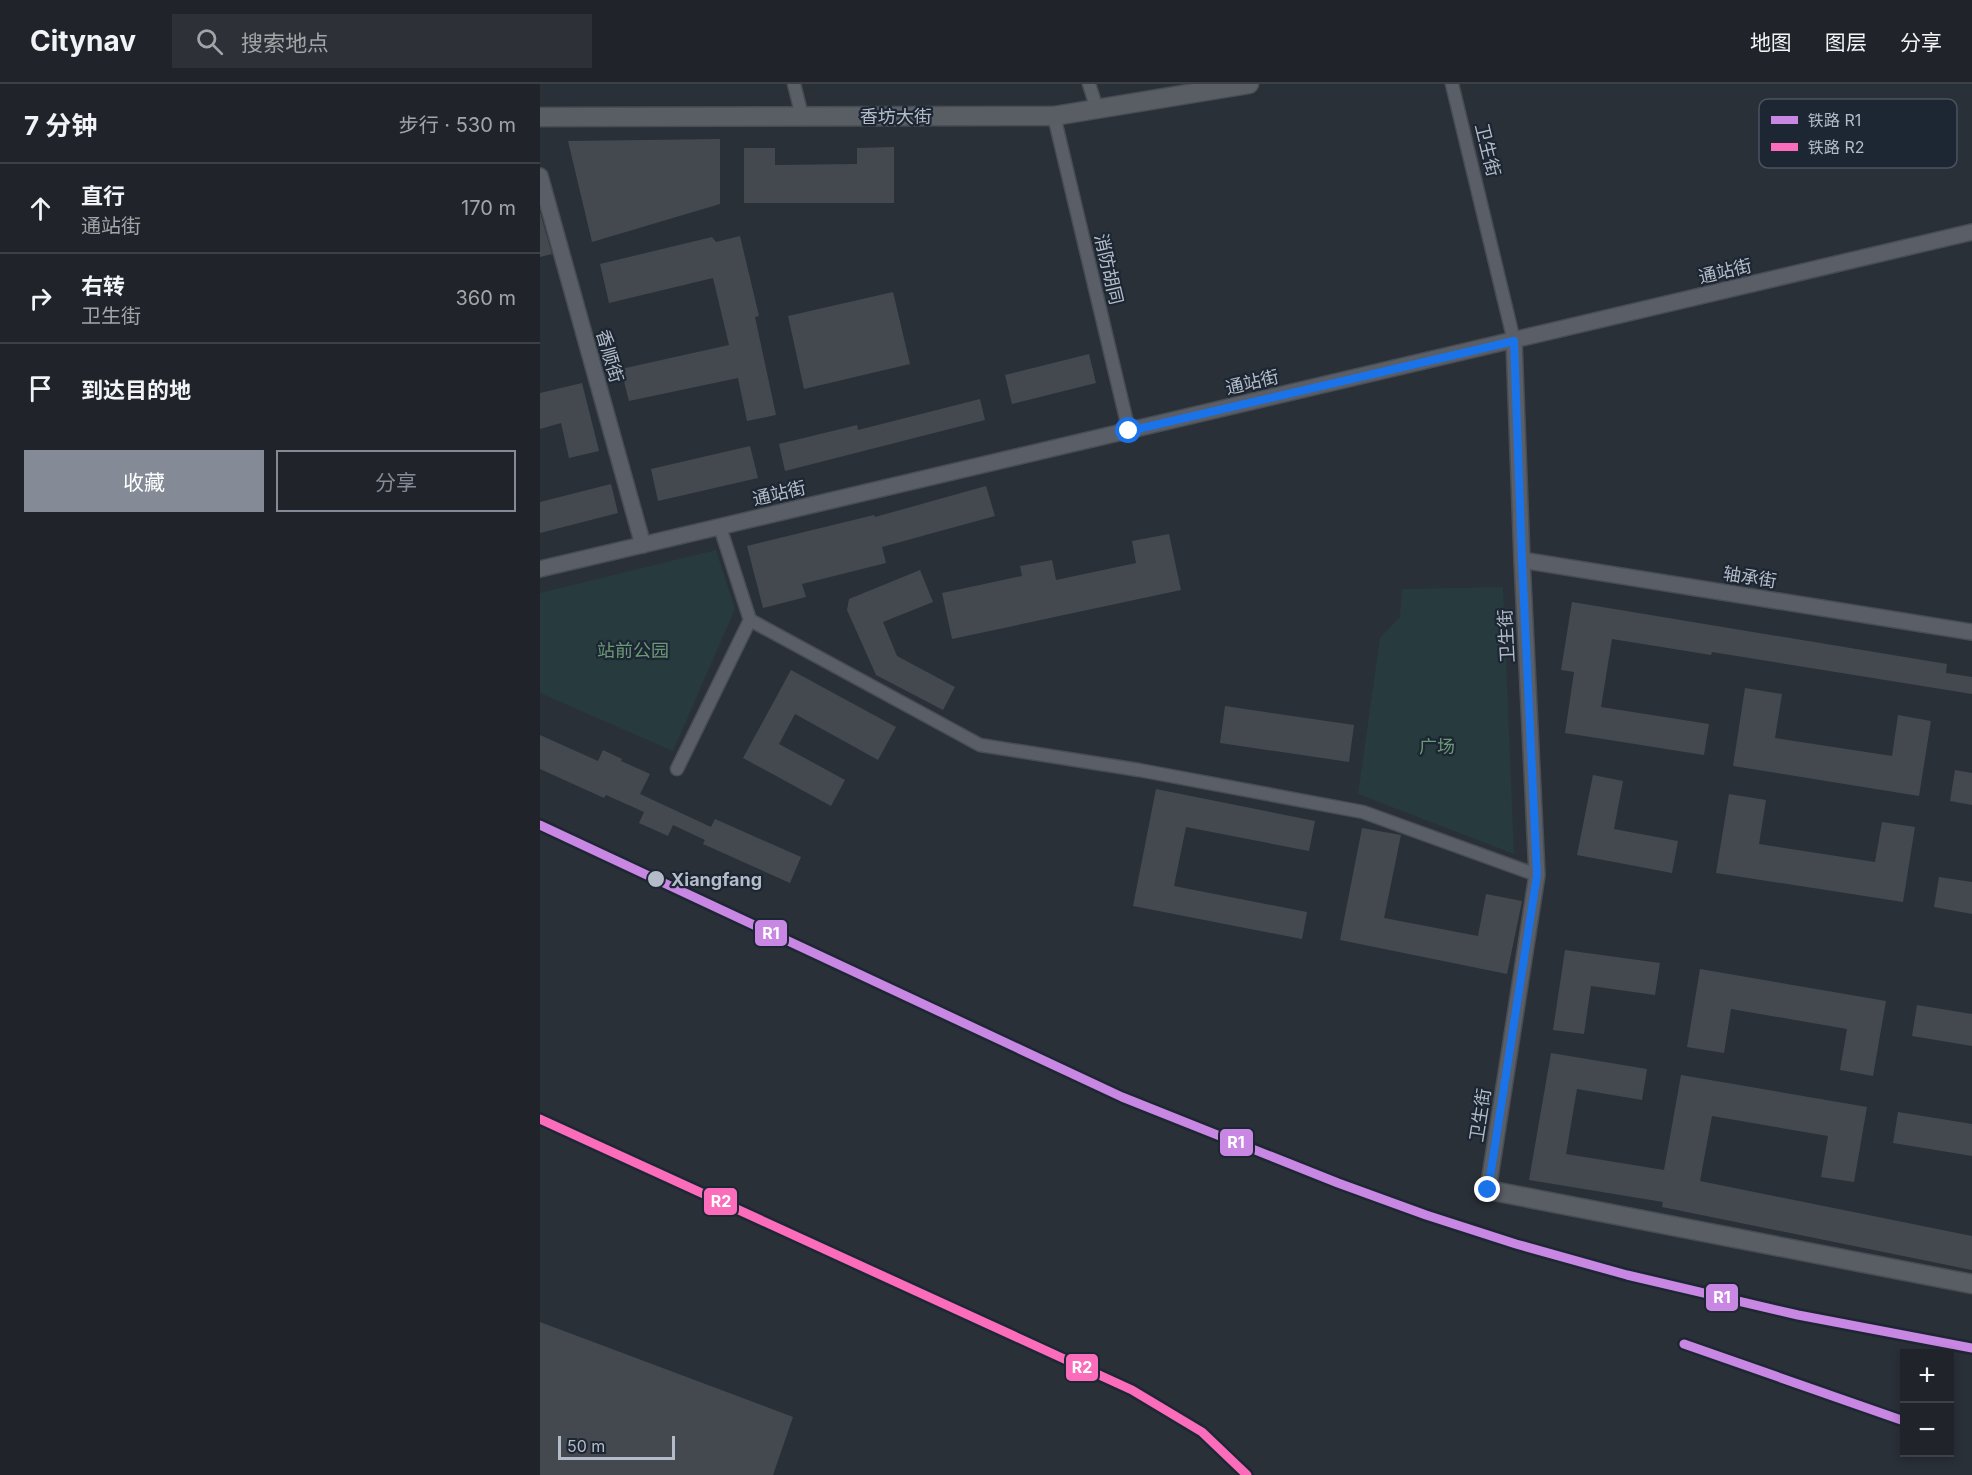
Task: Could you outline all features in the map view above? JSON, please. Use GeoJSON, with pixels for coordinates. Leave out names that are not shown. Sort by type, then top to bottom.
{"type":"FeatureCollection","features":[{"type":"Feature","properties":{"kind":"main road","name":"香坊大街"},"geometry":{"type":"LineString","coordinates":[[540,117],[1054,116],[1249,84]]}},
{"type":"Feature","properties":{"kind":"main road"},"geometry":{"type":"LineString","coordinates":[[1488,1190],[1972,1284]]}},
{"type":"Feature","properties":{"kind":"street"},"geometry":{"type":"LineString","coordinates":[[794,84],[802,116]]}},
{"type":"Feature","properties":{"kind":"street"},"geometry":{"type":"LineString","coordinates":[[1089,84],[1097,110]]}},
{"type":"Feature","properties":{"kind":"street","name":"卫生街"},"geometry":{"type":"LineString","coordinates":[[1452,84],[1514,341],[1537,875],[1488,1190]]}},
{"type":"Feature","properties":{"kind":"street","name":"消防胡同"},"geometry":{"type":"LineString","coordinates":[[1054,116],[1129,431]]}},
{"type":"Feature","properties":{"kind":"street","name":"香顺街"},"geometry":{"type":"LineString","coordinates":[[540,177],[643,545]]}},
{"type":"Feature","properties":{"kind":"street","name":"通站街"},"geometry":{"type":"LineString","coordinates":[[540,569],[1972,232]]}},
{"type":"Feature","properties":{"kind":"street"},"geometry":{"type":"LineString","coordinates":[[720,527],[750,620],[980,745],[1139,770],[1362,812],[1537,875]]}},
{"type":"Feature","properties":{"kind":"street","name":"轴承街"},"geometry":{"type":"LineString","coordinates":[[1522,560],[1972,632]]}},
{"type":"Feature","properties":{"kind":"street"},"geometry":{"type":"LineString","coordinates":[[677,769],[750,620]]}},
{"type":"Feature","properties":{"kind":"green space","name":"站前公园"},"geometry":{"type":"Polygon","coordinates":[[[716,550],[735,609],[673,751],[540,693],[540,593],[716,550]]]}},
{"type":"Feature","properties":{"kind":"green space","name":"广场"},"geometry":{"type":"Polygon","coordinates":[[[1503,587],[1514,854],[1358,794],[1380,638],[1400,617],[1402,589],[1503,587]]]}},
{"type":"Feature","properties":{"kind":"building"},"geometry":{"type":"Polygon","coordinates":[[[720,139],[720,204],[592,242],[568,141],[720,139]]]}},
{"type":"Feature","properties":{"kind":"building"},"geometry":{"type":"Polygon","coordinates":[[[894,147],[894,203],[744,203],[744,148],[775,148],[775,165],[857,164],[857,148],[894,147]]]}},
{"type":"Feature","properties":{"kind":"building"},"geometry":{"type":"Polygon","coordinates":[[[540,212],[552,254],[540,257],[540,212]]]}},
{"type":"Feature","properties":{"kind":"building"},"geometry":{"type":"Polygon","coordinates":[[[740,236],[759,316],[755,317],[776,415],[747,421],[738,378],[629,401],[621,369],[729,345],[713,278],[609,303],[600,264],[712,237],[716,242],[740,236]]]}},
{"type":"Feature","properties":{"kind":"building"},"geometry":{"type":"Polygon","coordinates":[[[893,292],[910,364],[804,389],[788,316],[893,292]]]}},
{"type":"Feature","properties":{"kind":"building"},"geometry":{"type":"Polygon","coordinates":[[[1089,354],[1096,383],[1012,404],[1005,375],[1089,354]]]}},
{"type":"Feature","properties":{"kind":"building"},"geometry":{"type":"Polygon","coordinates":[[[582,383],[599,451],[569,458],[561,423],[540,429],[540,393],[582,383]]]}},
{"type":"Feature","properties":{"kind":"building"},"geometry":{"type":"Polygon","coordinates":[[[980,399],[985,420],[785,471],[779,444],[857,425],[858,430],[980,399]]]}},
{"type":"Feature","properties":{"kind":"building"},"geometry":{"type":"Polygon","coordinates":[[[750,446],[758,478],[658,501],[651,469],[750,446]]]}},
{"type":"Feature","properties":{"kind":"building"},"geometry":{"type":"Polygon","coordinates":[[[611,484],[618,513],[540,533],[540,502],[611,484]]]}},
{"type":"Feature","properties":{"kind":"building"},"geometry":{"type":"Polygon","coordinates":[[[986,486],[995,516],[882,547],[886,563],[802,584],[806,597],[763,608],[747,546],[874,515],[875,517],[986,486]]]}},
{"type":"Feature","properties":{"kind":"building"},"geometry":{"type":"Polygon","coordinates":[[[1169,534],[1181,590],[952,639],[942,593],[1022,576],[1020,566],[1052,560],[1056,580],[1136,563],[1132,541],[1169,534]]]}},
{"type":"Feature","properties":{"kind":"building"},"geometry":{"type":"Polygon","coordinates":[[[920,570],[933,602],[883,622],[897,656],[955,687],[943,710],[876,675],[847,610],[849,599],[920,570]]]}},
{"type":"Feature","properties":{"kind":"building"},"geometry":{"type":"Polygon","coordinates":[[[1572,602],[1947,664],[1946,673],[1972,677],[1972,694],[1712,652],[1711,655],[1612,639],[1601,707],[1709,724],[1704,755],[1565,733],[1574,672],[1561,670],[1572,602]]]}},
{"type":"Feature","properties":{"kind":"building"},"geometry":{"type":"Polygon","coordinates":[[[791,670],[896,727],[878,760],[795,714],[779,744],[845,780],[831,806],[743,758],[791,670]]]}},
{"type":"Feature","properties":{"kind":"building"},"geometry":{"type":"Polygon","coordinates":[[[1745,688],[1782,694],[1775,738],[1892,756],[1898,715],[1931,721],[1919,796],[1733,766],[1745,688]]]}},
{"type":"Feature","properties":{"kind":"building"},"geometry":{"type":"Polygon","coordinates":[[[1225,706],[1354,725],[1349,762],[1220,743],[1225,706]]]}},
{"type":"Feature","properties":{"kind":"building"},"geometry":{"type":"Polygon","coordinates":[[[540,735],[598,761],[603,750],[650,774],[640,794],[711,827],[715,819],[801,857],[790,883],[703,844],[705,840],[673,825],[668,836],[639,823],[644,812],[606,795],[604,798],[540,769],[540,735]]]}},
{"type":"Feature","properties":{"kind":"building"},"geometry":{"type":"Polygon","coordinates":[[[1955,770],[1972,773],[1972,805],[1950,801],[1955,770]]]}},
{"type":"Feature","properties":{"kind":"building"},"geometry":{"type":"Polygon","coordinates":[[[1593,775],[1623,781],[1614,829],[1678,841],[1672,873],[1577,855],[1593,775]]]}},
{"type":"Feature","properties":{"kind":"building"},"geometry":{"type":"Polygon","coordinates":[[[1156,789],[1315,821],[1309,851],[1186,827],[1174,886],[1307,912],[1302,939],[1133,906],[1156,789]]]}},
{"type":"Feature","properties":{"kind":"building"},"geometry":{"type":"Polygon","coordinates":[[[1729,794],[1766,800],[1759,844],[1875,862],[1882,822],[1915,827],[1903,902],[1716,873],[1729,794]]]}},
{"type":"Feature","properties":{"kind":"building"},"geometry":{"type":"Polygon","coordinates":[[[1362,828],[1401,835],[1384,918],[1478,936],[1486,894],[1522,901],[1507,974],[1340,940],[1362,828]]]}},
{"type":"Feature","properties":{"kind":"building"},"geometry":{"type":"Polygon","coordinates":[[[1939,877],[1972,882],[1972,914],[1934,907],[1939,877]]]}},
{"type":"Feature","properties":{"kind":"building"},"geometry":{"type":"Polygon","coordinates":[[[1565,950],[1660,963],[1655,995],[1591,986],[1584,1034],[1553,1030],[1565,950]]]}},
{"type":"Feature","properties":{"kind":"building"},"geometry":{"type":"Polygon","coordinates":[[[1700,969],[1886,1001],[1873,1076],[1840,1070],[1847,1029],[1731,1009],[1724,1053],[1687,1047],[1700,969]]]}},
{"type":"Feature","properties":{"kind":"building"},"geometry":{"type":"Polygon","coordinates":[[[1917,1005],[1972,1014],[1972,1046],[1912,1036],[1917,1005]]]}},
{"type":"Feature","properties":{"kind":"building"},"geometry":{"type":"Polygon","coordinates":[[[1551,1053],[1647,1069],[1642,1100],[1577,1089],[1566,1154],[1664,1170],[1681,1075],[1867,1107],[1854,1182],[1821,1177],[1828,1136],[1712,1116],[1700,1181],[1972,1236],[1972,1270],[1662,1207],[1663,1202],[1529,1180],[1551,1053]]]}},
{"type":"Feature","properties":{"kind":"building"},"geometry":{"type":"Polygon","coordinates":[[[1898,1112],[1972,1124],[1972,1156],[1893,1143],[1898,1112]]]}},
{"type":"Feature","properties":{"kind":"building"},"geometry":{"type":"Polygon","coordinates":[[[540,1322],[793,1417],[773,1475],[540,1475],[540,1322]]]}},
{"type":"Feature","properties":{"kind":"rail line","name":"R1"},"geometry":{"type":"LineString","coordinates":[[540,825],[1122,1097],[1338,1183],[1516,1244],[1627,1275],[1798,1315],[1972,1348]]}},
{"type":"Feature","properties":{"kind":"rail line","name":"R2"},"geometry":{"type":"LineString","coordinates":[[540,1119],[1132,1390],[1202,1432],[1247,1475]]}},
{"type":"Feature","properties":{"kind":"rail line","name":"R1"},"geometry":{"type":"LineString","coordinates":[[1684,1344],[1900,1420]]}},
{"type":"Feature","properties":{"kind":"place","name":"Xiangfang"},"geometry":{"type":"Point","coordinates":[656,879]}},
{"type":"Feature","properties":{"kind":"route"},"geometry":{"type":"LineString","coordinates":[[1129,431],[1514,341],[1537,875],[1488,1190]]}}]}
